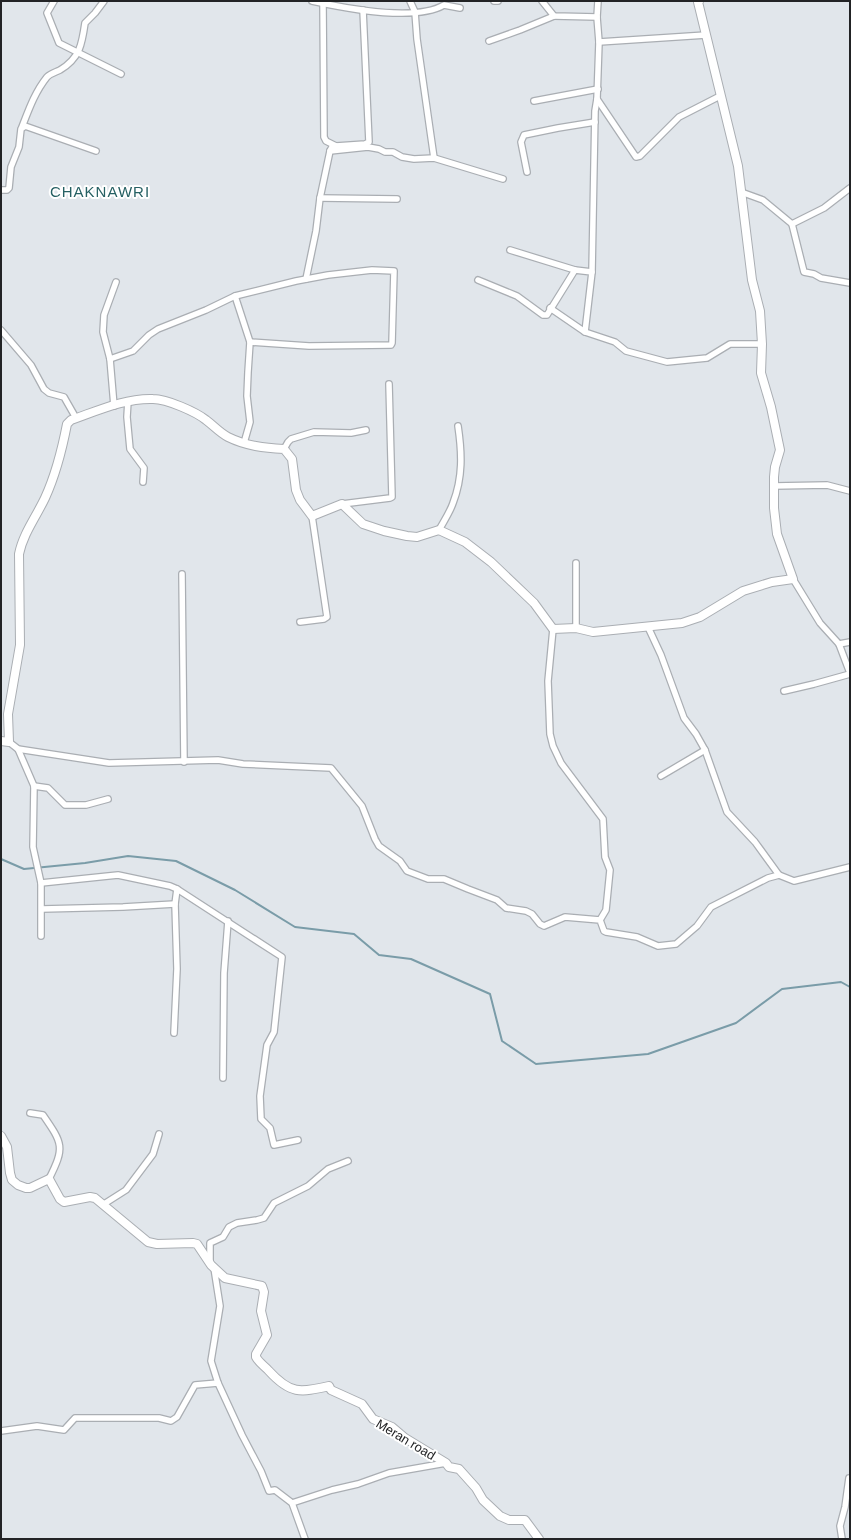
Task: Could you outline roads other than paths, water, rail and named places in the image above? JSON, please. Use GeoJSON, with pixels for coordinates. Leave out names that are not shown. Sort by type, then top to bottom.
{"type":"FeatureCollection","features":[{"type":"Feature","properties":{"kind":"street"},"geometry":{"type":"LineString","coordinates":[[54,1],[47,13],[56,40],[78,53],[121,74]]}},
{"type":"Feature","properties":{"kind":"street"},"geometry":{"type":"LineString","coordinates":[[1,190],[7,190],[9,188],[11,167],[19,147],[20,128],[36,94],[48,76],[60,70],[74,59],[78,53],[84,35],[85,23],[104,1]]}},
{"type":"Feature","properties":{"kind":"street"},"geometry":{"type":"LineString","coordinates":[[312,1],[388,13],[436,10],[443,3],[460,8]]}},
{"type":"Feature","properties":{"kind":"street"},"geometry":{"type":"LineString","coordinates":[[410,1],[415,12],[418,46],[434,158]]}},
{"type":"Feature","properties":{"kind":"street"},"geometry":{"type":"LineString","coordinates":[[542,1],[554,16]]}},
{"type":"Feature","properties":{"kind":"street"},"geometry":{"type":"LineString","coordinates":[[585,332],[592,272],[594,112],[598,89],[600,42],[597,17],[598,1]]}},
{"type":"Feature","properties":{"kind":"street"},"geometry":{"type":"LineString","coordinates":[[699,1],[720,96],[738,166],[752,280],[760,311],[762,344],[761,373],[771,407],[780,450],[775,466],[774,486],[774,508],[777,534],[793,579],[820,624],[839,644],[850,674],[784,691]]}},
{"type":"Feature","properties":{"kind":"street"},"geometry":{"type":"LineString","coordinates":[[323,3],[324,137],[326,141],[336,146]]}},
{"type":"Feature","properties":{"kind":"street"},"geometry":{"type":"LineString","coordinates":[[306,279],[330,151],[332,147],[336,146],[364,144],[368,142],[363,10]]}},
{"type":"Feature","properties":{"kind":"street"},"geometry":{"type":"LineString","coordinates":[[489,41],[554,16],[597,17]]}},
{"type":"Feature","properties":{"kind":"street"},"geometry":{"type":"LineString","coordinates":[[600,42],[706,35]]}},
{"type":"Feature","properties":{"kind":"street"},"geometry":{"type":"LineString","coordinates":[[534,101],[598,89]]}},
{"type":"Feature","properties":{"kind":"street"},"geometry":{"type":"LineString","coordinates":[[597,99],[614,126],[638,158],[679,117],[720,96]]}},
{"type":"Feature","properties":{"kind":"street"},"geometry":{"type":"LineString","coordinates":[[527,172],[520,142],[524,135],[595,122]]}},
{"type":"Feature","properties":{"kind":"street"},"geometry":{"type":"LineString","coordinates":[[22,126],[96,151]]}},
{"type":"Feature","properties":{"kind":"street"},"geometry":{"type":"LineString","coordinates":[[330,151],[368,147],[385,152],[393,152],[402,157],[414,159],[434,158],[503,179]]}},
{"type":"Feature","properties":{"kind":"street"},"geometry":{"type":"LineString","coordinates":[[792,224],[824,208],[850,188]]}},
{"type":"Feature","properties":{"kind":"street"},"geometry":{"type":"LineString","coordinates":[[741,192],[762,200],[792,224],[804,272],[814,274],[821,278],[850,283]]}},
{"type":"Feature","properties":{"kind":"street"},"geometry":{"type":"LineString","coordinates":[[320,198],[397,199]]}},
{"type":"Feature","properties":{"kind":"street"},"geometry":{"type":"LineString","coordinates":[[510,250],[575,270],[592,272]]}},
{"type":"Feature","properties":{"kind":"street"},"geometry":{"type":"LineString","coordinates":[[110,359],[133,351],[150,335],[158,330],[235,296],[306,279],[372,270],[394,271],[391,345],[309,346],[250,342]]}},
{"type":"Feature","properties":{"kind":"street"},"geometry":{"type":"LineString","coordinates":[[478,280],[517,296],[542,315],[547,315],[575,270]]}},
{"type":"Feature","properties":{"kind":"street"},"geometry":{"type":"LineString","coordinates":[[114,406],[110,359],[103,332],[104,315],[116,282]]}},
{"type":"Feature","properties":{"kind":"street"},"geometry":{"type":"LineString","coordinates":[[235,296],[250,342],[247,396],[250,422],[244,443]]}},
{"type":"Feature","properties":{"kind":"street"},"geometry":{"type":"LineString","coordinates":[[550,308],[585,332],[615,342],[626,351],[667,362],[707,358],[730,344],[762,344]]}},
{"type":"Feature","properties":{"kind":"street"},"geometry":{"type":"LineString","coordinates":[[1,330],[31,365],[44,389],[49,393],[64,398],[76,418]]}},
{"type":"Feature","properties":{"kind":"street"},"geometry":{"type":"LineString","coordinates":[[312,516],[342,504],[390,498],[392,496],[389,384]]}},
{"type":"Feature","properties":{"kind":"street"},"geometry":{"type":"LineString","coordinates":[[300,622],[324,619],[328,617],[312,516],[300,500],[296,490],[292,459],[284,449],[262,448],[223,435],[205,419],[190,410],[154,399],[128,401],[76,418],[67,424],[57,468],[45,498],[32,521],[21,548],[20,645],[8,714],[5,742],[18,749],[109,763],[218,760],[243,764],[331,768],[362,806],[375,839],[380,846],[400,861],[407,871],[428,879],[444,879],[497,900],[506,908],[526,911],[532,914],[540,924],[544,926],[565,917],[600,920]]}},
{"type":"Feature","properties":{"kind":"street"},"geometry":{"type":"LineString","coordinates":[[128,401],[127,417],[130,450],[144,468],[143,482]]}},
{"type":"Feature","properties":{"kind":"street"},"geometry":{"type":"LineString","coordinates":[[439,530],[453,503],[461,473],[462,450],[458,426]]}},
{"type":"Feature","properties":{"kind":"street"},"geometry":{"type":"LineString","coordinates":[[284,449],[291,439],[314,432],[351,433],[366,430]]}},
{"type":"Feature","properties":{"kind":"street"},"geometry":{"type":"LineString","coordinates":[[774,486],[827,485],[850,491]]}},
{"type":"Feature","properties":{"kind":"street"},"geometry":{"type":"LineString","coordinates":[[342,504],[363,524],[407,536],[417,537],[439,530],[465,542],[491,562],[534,602],[553,629],[548,681],[550,734],[553,746],[561,763],[603,819],[606,857],[610,870],[606,910],[600,920]]}},
{"type":"Feature","properties":{"kind":"street"},"geometry":{"type":"LineString","coordinates":[[576,563],[576,628]]}},
{"type":"Feature","properties":{"kind":"street"},"geometry":{"type":"LineString","coordinates":[[182,574],[184,762]]}},
{"type":"Feature","properties":{"kind":"street"},"geometry":{"type":"LineString","coordinates":[[553,629],[576,628],[593,632],[648,627],[690,621],[743,591],[772,582],[793,579]]}},
{"type":"Feature","properties":{"kind":"street"},"geometry":{"type":"LineString","coordinates":[[648,627],[661,655],[684,718],[696,734],[705,750],[726,812],[755,842],[779,875],[794,881],[850,868]]}},
{"type":"Feature","properties":{"kind":"street"},"geometry":{"type":"LineString","coordinates":[[839,644],[850,642]]}},
{"type":"Feature","properties":{"kind":"street"},"geometry":{"type":"LineString","coordinates":[[18,749],[34,786],[33,847],[41,883],[41,936]]}},
{"type":"Feature","properties":{"kind":"street"},"geometry":{"type":"LineString","coordinates":[[661,776],[705,750]]}},
{"type":"Feature","properties":{"kind":"street"},"geometry":{"type":"LineString","coordinates":[[34,786],[48,788],[65,805],[86,805],[108,799]]}},
{"type":"Feature","properties":{"kind":"street"},"geometry":{"type":"LineString","coordinates":[[41,883],[118,875],[170,886],[228,921],[282,957],[274,1032],[267,1045],[260,1096],[261,1119],[270,1128],[274,1145],[298,1140]]}},
{"type":"Feature","properties":{"kind":"street"},"geometry":{"type":"LineString","coordinates":[[600,920],[604,931],[609,933],[637,936],[658,946],[676,944],[696,926],[711,907],[768,878],[779,875]]}},
{"type":"Feature","properties":{"kind":"street"},"geometry":{"type":"LineString","coordinates":[[174,1034],[177,968],[175,904],[177,889]]}},
{"type":"Feature","properties":{"kind":"street"},"geometry":{"type":"LineString","coordinates":[[42,909],[123,908],[175,904]]}},
{"type":"Feature","properties":{"kind":"street"},"geometry":{"type":"LineString","coordinates":[[223,1078],[224,972],[228,921]]}},
{"type":"Feature","properties":{"kind":"street"},"geometry":{"type":"LineString","coordinates":[[1,1136],[7,1147],[12,1180],[18,1186],[30,1188],[48,1179],[58,1160],[60,1144],[58,1136],[43,1115],[30,1113]]}},
{"type":"Feature","properties":{"kind":"street"},"geometry":{"type":"LineString","coordinates":[[104,1204],[126,1190],[153,1154],[159,1134]]}},
{"type":"Feature","properties":{"kind":"street"},"geometry":{"type":"LineString","coordinates":[[305,1539],[292,1503],[275,1490],[269,1491],[262,1471],[242,1435],[218,1383],[211,1361],[220,1306],[209,1245],[211,1241],[223,1237],[229,1227],[237,1222],[264,1218],[274,1203],[308,1186],[328,1169],[348,1161]]}},
{"type":"Feature","properties":{"kind":"street","name":"Meran road"},"geometry":{"type":"LineString","coordinates":[[48,1179],[60,1199],[64,1202],[90,1197],[95,1198],[148,1242],[157,1244],[196,1244],[212,1267],[225,1278],[262,1286],[264,1289],[261,1311],[267,1335],[256,1354],[256,1357],[280,1383],[294,1390],[306,1391],[328,1386],[331,1390],[362,1404],[373,1419],[392,1427],[405,1438],[446,1463],[449,1467],[459,1469],[476,1488],[483,1500],[500,1516],[509,1520],[525,1520],[539,1539]]}},
{"type":"Feature","properties":{"kind":"street"},"geometry":{"type":"LineString","coordinates":[[1,1431],[37,1426],[64,1430],[75,1418],[159,1418],[172,1422],[177,1417],[195,1385],[218,1383]]}},
{"type":"Feature","properties":{"kind":"street"},"geometry":{"type":"LineString","coordinates":[[292,1503],[332,1490],[358,1484],[389,1473],[446,1463]]}},
{"type":"Feature","properties":{"kind":"street"},"geometry":{"type":"LineString","coordinates":[[842,1539],[840,1526],[850,1478]]}},
{"type":"Feature","properties":{"kind":"waterway"},"geometry":{"type":"LineString","coordinates":[[1,859],[24,869],[85,863],[128,856],[176,861],[235,890],[295,927],[354,934],[379,955],[411,959],[490,994],[502,1041],[536,1064],[648,1054],[736,1023],[782,989],[841,982],[850,987]]}},
{"type":"Feature","properties":{"kind":"district","name":"CHAKNAWRI"},"geometry":{"type":"Point","coordinates":[100,192]}}]}
